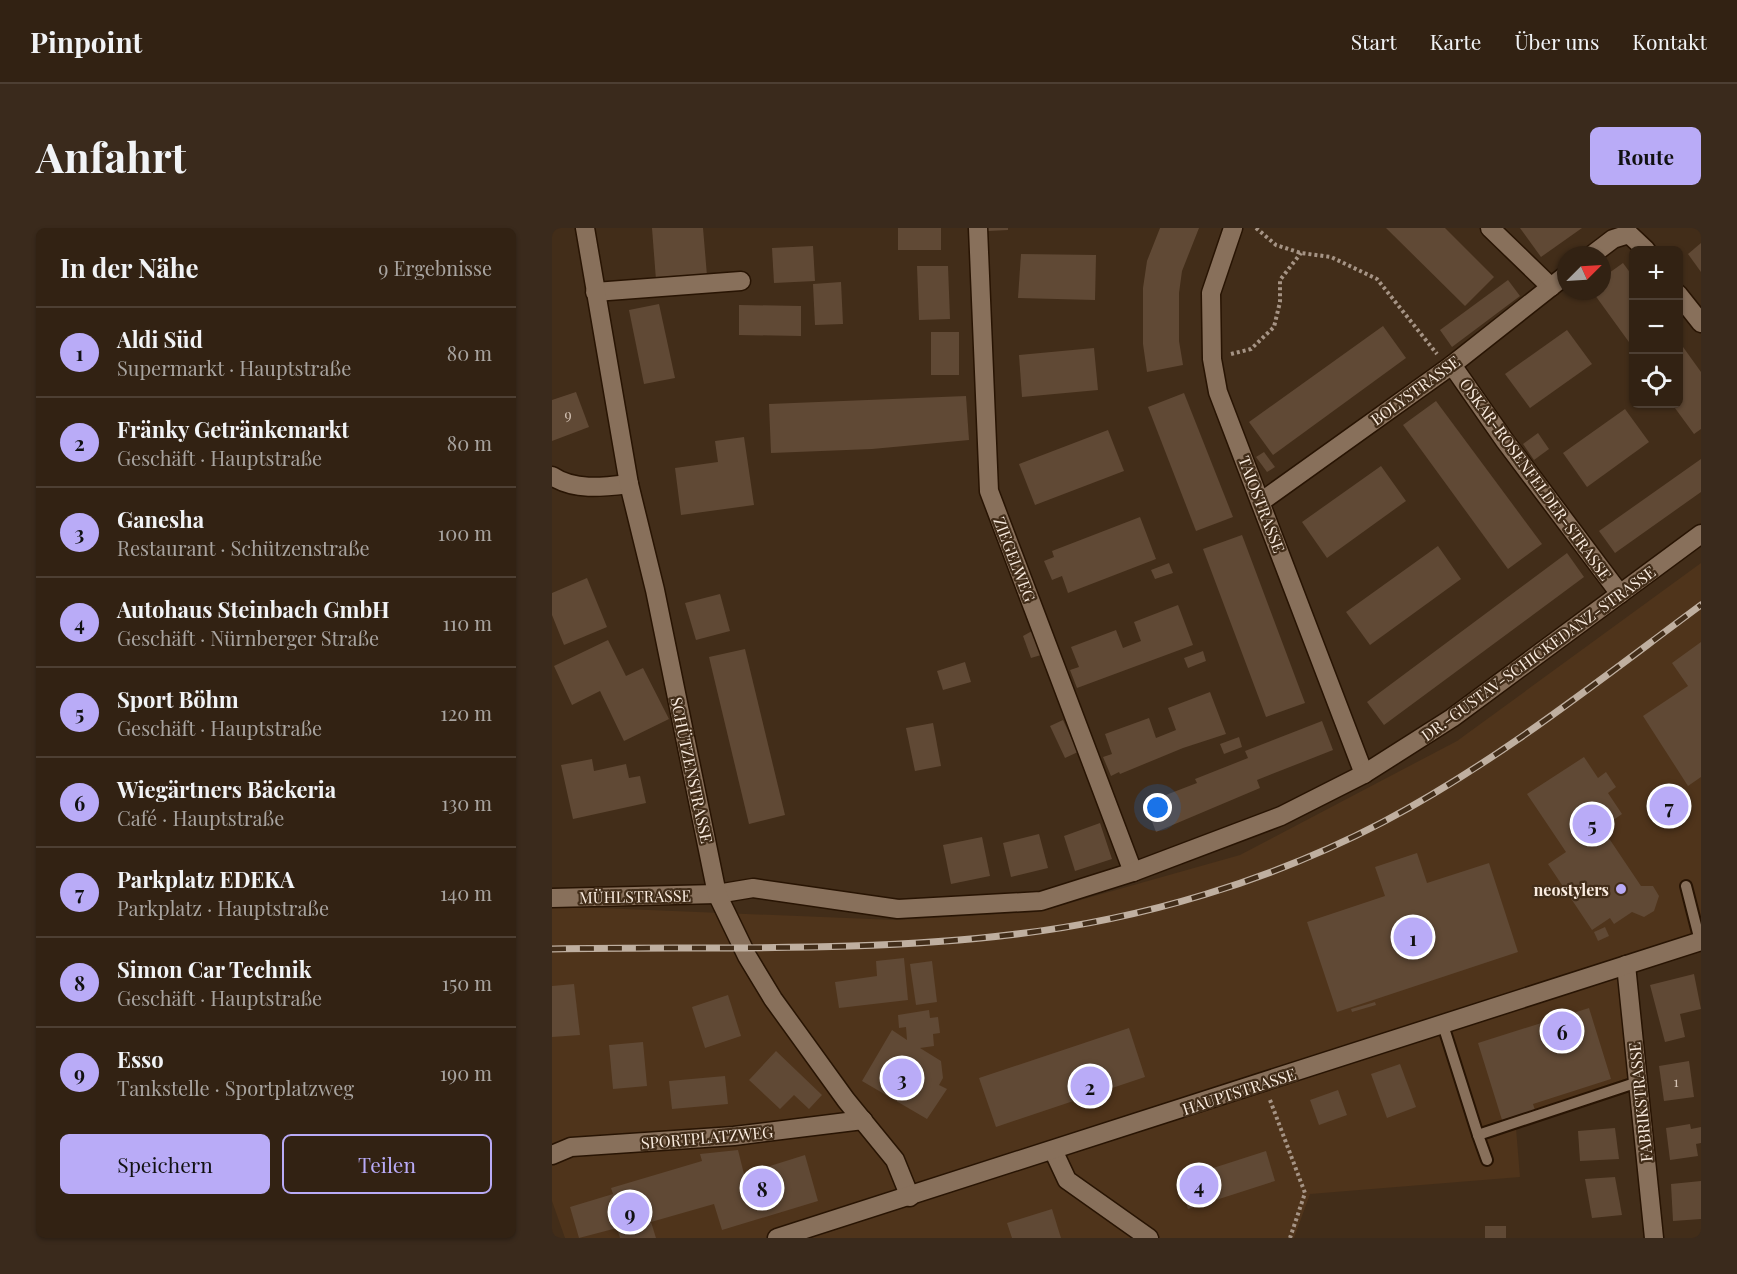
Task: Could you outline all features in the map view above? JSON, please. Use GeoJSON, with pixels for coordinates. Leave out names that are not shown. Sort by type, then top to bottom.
{"type":"FeatureCollection","features":[{"type":"Feature","properties":{"kind":"street","name":"SCHÜTZENSTRASSE"},"geometry":{"type":"LineString","coordinates":[[585,228],[628,483],[655,590],[717,894],[747,956],[773,999],[895,1160],[910,1197]]}},
{"type":"Feature","properties":{"kind":"street","name":"ZIEGELWEG"},"geometry":{"type":"LineString","coordinates":[[978,228],[989,491],[1133,872]]}},
{"type":"Feature","properties":{"kind":"street","name":"TAIOSTRASSE"},"geometry":{"type":"LineString","coordinates":[[1233,228],[1211,293],[1212,359],[1218,392],[1262,501],[1364,774]]}},
{"type":"Feature","properties":{"kind":"street"},"geometry":{"type":"LineString","coordinates":[[1490,228],[1551,288]]}},
{"type":"Feature","properties":{"kind":"street"},"geometry":{"type":"LineString","coordinates":[[1603,246],[1613,238],[1629,234],[1642,246]]}},
{"type":"Feature","properties":{"kind":"street"},"geometry":{"type":"LineString","coordinates":[[595,292],[741,281]]}},
{"type":"Feature","properties":{"kind":"street","name":"BOLYSTRASSE"},"geometry":{"type":"LineString","coordinates":[[1262,501],[1452,365],[1557,283]]}},
{"type":"Feature","properties":{"kind":"street"},"geometry":{"type":"LineString","coordinates":[[1683,300],[1701,323]]}},
{"type":"Feature","properties":{"kind":"street","name":"OSKAR-ROSENFELDER-STRASSE"},"geometry":{"type":"LineString","coordinates":[[1452,365],[1505,441],[1620,594]]}},
{"type":"Feature","properties":{"kind":"street"},"geometry":{"type":"LineString","coordinates":[[552,476],[562,482],[599,488],[628,483]]}},
{"type":"Feature","properties":{"kind":"street","name":"DR.-GUSTAV-SCHICKEDANZ-STRASSE"},"geometry":{"type":"LineString","coordinates":[[717,894],[753,888],[898,909],[922,908],[1041,901],[1133,872],[1281,816],[1364,774],[1452,718],[1701,534]]}},
{"type":"Feature","properties":{"kind":"street","name":"MÜHLSTRASSE"},"geometry":{"type":"LineString","coordinates":[[552,898],[717,894]]}},
{"type":"Feature","properties":{"kind":"street","name":"HAUPTSTRASSE"},"geometry":{"type":"LineString","coordinates":[[777,1238],[1701,941]]}},
{"type":"Feature","properties":{"kind":"street","name":"FABRIKSTRASSE"},"geometry":{"type":"LineString","coordinates":[[1626,965],[1654,1238]]}},
{"type":"Feature","properties":{"kind":"street","name":"SPORTPLATZWEG"},"geometry":{"type":"LineString","coordinates":[[552,1155],[571,1148],[734,1136],[863,1120]]}},
{"type":"Feature","properties":{"kind":"street"},"geometry":{"type":"LineString","coordinates":[[1053,1150],[1067,1180],[1149,1238]]}},
{"type":"Feature","properties":{"kind":"lane"},"geometry":{"type":"LineString","coordinates":[[1686,886],[1701,941]]}},
{"type":"Feature","properties":{"kind":"lane"},"geometry":{"type":"LineString","coordinates":[[1443,1025],[1487,1160]]}},
{"type":"Feature","properties":{"kind":"lane"},"geometry":{"type":"LineString","coordinates":[[1478,1135],[1638,1082]]}},
{"type":"Feature","properties":{"kind":"path"},"geometry":{"type":"LineString","coordinates":[[1256,228],[1276,245],[1301,253],[1331,257],[1377,279],[1440,357],[1452,365]]}},
{"type":"Feature","properties":{"kind":"path"},"geometry":{"type":"LineString","coordinates":[[1212,359],[1251,349],[1274,327],[1280,302],[1280,280],[1301,253]]}},
{"type":"Feature","properties":{"kind":"path"},"geometry":{"type":"LineString","coordinates":[[1264,1083],[1305,1192],[1290,1238]]}},
{"type":"Feature","properties":{"kind":"shaded area"},"geometry":{"type":"Polygon","coordinates":[[[1701,563],[1701,937],[1622,961],[1635,1089],[1516,1128],[1520,1177],[1310,1194],[1294,1238],[565,1238],[552,1201],[552,906],[895,920],[1038,912],[1240,855],[1457,741],[1701,563]]]}},
{"type":"Feature","properties":{"kind":"building"},"geometry":{"type":"Polygon","coordinates":[[[652,228],[703,228],[707,276],[656,280],[652,228]]]}},
{"type":"Feature","properties":{"kind":"building"},"geometry":{"type":"Polygon","coordinates":[[[898,228],[941,228],[941,250],[898,250],[898,228]]]}},
{"type":"Feature","properties":{"kind":"building"},"geometry":{"type":"Polygon","coordinates":[[[988,228],[1008,228],[1008,230],[988,231],[988,228]]]}},
{"type":"Feature","properties":{"kind":"building"},"geometry":{"type":"Polygon","coordinates":[[[1160,228],[1199,228],[1182,271],[1179,293],[1179,341],[1183,365],[1147,372],[1143,344],[1143,288],[1147,261],[1160,228]]]}},
{"type":"Feature","properties":{"kind":"building"},"geometry":{"type":"Polygon","coordinates":[[[1386,228],[1445,228],[1494,277],[1465,306],[1386,228]]]}},
{"type":"Feature","properties":{"kind":"building"},"geometry":{"type":"Polygon","coordinates":[[[1520,228],[1582,228],[1541,257],[1520,228]]]}},
{"type":"Feature","properties":{"kind":"building"},"geometry":{"type":"Polygon","coordinates":[[[1701,243],[1701,272],[1688,254],[1701,243]]]}},
{"type":"Feature","properties":{"kind":"building"},"geometry":{"type":"Polygon","coordinates":[[[813,246],[815,281],[774,283],[772,248],[813,246]]]}},
{"type":"Feature","properties":{"kind":"building"},"geometry":{"type":"Polygon","coordinates":[[[1021,254],[1096,255],[1095,300],[1018,298],[1021,254]]]}},
{"type":"Feature","properties":{"kind":"building"},"geometry":{"type":"Polygon","coordinates":[[[1623,263],[1629,271],[1629,342],[1599,300],[1611,300],[1611,272],[1623,263]]]}},
{"type":"Feature","properties":{"kind":"building"},"geometry":{"type":"Polygon","coordinates":[[[917,266],[948,266],[950,319],[919,320],[917,266]]]}},
{"type":"Feature","properties":{"kind":"building"},"geometry":{"type":"Polygon","coordinates":[[[1508,280],[1520,296],[1452,347],[1440,330],[1508,280]]]}},
{"type":"Feature","properties":{"kind":"building"},"geometry":{"type":"Polygon","coordinates":[[[841,282],[843,324],[815,325],[813,284],[841,282]]]}},
{"type":"Feature","properties":{"kind":"building"},"geometry":{"type":"Polygon","coordinates":[[[659,304],[675,378],[644,384],[629,310],[659,304]]]}},
{"type":"Feature","properties":{"kind":"building"},"geometry":{"type":"Polygon","coordinates":[[[739,305],[801,306],[801,336],[739,335],[739,305]]]}},
{"type":"Feature","properties":{"kind":"building"},"geometry":{"type":"Polygon","coordinates":[[[1383,326],[1406,358],[1273,455],[1249,422],[1383,326]]]}},
{"type":"Feature","properties":{"kind":"building"},"geometry":{"type":"Polygon","coordinates":[[[1567,330],[1592,364],[1530,408],[1505,374],[1567,330]]]}},
{"type":"Feature","properties":{"kind":"building"},"geometry":{"type":"Polygon","coordinates":[[[931,332],[959,332],[959,375],[931,375],[931,332]]]}},
{"type":"Feature","properties":{"kind":"building"},"geometry":{"type":"Polygon","coordinates":[[[1683,347],[1701,372],[1701,429],[1694,434],[1675,408],[1683,408],[1683,347]]]}},
{"type":"Feature","properties":{"kind":"building"},"geometry":{"type":"Polygon","coordinates":[[[1094,348],[1098,390],[1022,397],[1019,355],[1094,348]]]}},
{"type":"Feature","properties":{"kind":"building"},"geometry":{"type":"Polygon","coordinates":[[[576,392],[589,427],[552,441],[552,400],[576,392]]]}},
{"type":"Feature","properties":{"kind":"building"},"geometry":{"type":"Polygon","coordinates":[[[1184,393],[1233,517],[1196,531],[1148,407],[1184,393]]]}},
{"type":"Feature","properties":{"kind":"building"},"geometry":{"type":"Polygon","coordinates":[[[966,396],[969,440],[872,449],[771,453],[769,404],[966,396]]]}},
{"type":"Feature","properties":{"kind":"building"},"geometry":{"type":"Polygon","coordinates":[[[1436,401],[1542,544],[1508,569],[1403,425],[1436,401]]]}},
{"type":"Feature","properties":{"kind":"building"},"geometry":{"type":"Polygon","coordinates":[[[1625,409],[1649,442],[1587,487],[1563,453],[1625,409]]]}},
{"type":"Feature","properties":{"kind":"building"},"geometry":{"type":"Polygon","coordinates":[[[1108,430],[1124,471],[1035,505],[1019,464],[1108,430]]]}},
{"type":"Feature","properties":{"kind":"building"},"geometry":{"type":"Polygon","coordinates":[[[1538,433],[1549,449],[1534,460],[1523,444],[1538,433]]]}},
{"type":"Feature","properties":{"kind":"building"},"geometry":{"type":"Polygon","coordinates":[[[744,437],[754,505],[681,515],[675,468],[718,462],[715,441],[744,437]]]}},
{"type":"Feature","properties":{"kind":"building"},"geometry":{"type":"Polygon","coordinates":[[[1264,452],[1275,467],[1267,472],[1256,457],[1264,452]]]}},
{"type":"Feature","properties":{"kind":"building"},"geometry":{"type":"Polygon","coordinates":[[[1701,459],[1701,492],[1615,553],[1599,531],[1701,459]]]}},
{"type":"Feature","properties":{"kind":"building"},"geometry":{"type":"Polygon","coordinates":[[[1381,466],[1406,501],[1327,558],[1302,522],[1381,466]]]}},
{"type":"Feature","properties":{"kind":"building"},"geometry":{"type":"Polygon","coordinates":[[[1140,517],[1156,559],[1068,593],[1062,576],[1052,580],[1044,561],[1054,557],[1052,551],[1140,517]]]}},
{"type":"Feature","properties":{"kind":"building"},"geometry":{"type":"Polygon","coordinates":[[[1242,535],[1305,703],[1266,717],[1203,549],[1242,535]]]}},
{"type":"Feature","properties":{"kind":"building"},"geometry":{"type":"Polygon","coordinates":[[[1438,546],[1461,579],[1370,645],[1346,612],[1438,546]]]}},
{"type":"Feature","properties":{"kind":"building"},"geometry":{"type":"Polygon","coordinates":[[[1567,553],[1584,577],[1384,725],[1367,702],[1567,553]]]}},
{"type":"Feature","properties":{"kind":"building"},"geometry":{"type":"Polygon","coordinates":[[[1169,563],[1173,573],[1155,579],[1151,570],[1169,563]]]}},
{"type":"Feature","properties":{"kind":"building"},"geometry":{"type":"Polygon","coordinates":[[[587,578],[607,627],[564,645],[552,615],[552,593],[587,578]]]}},
{"type":"Feature","properties":{"kind":"building"},"geometry":{"type":"Polygon","coordinates":[[[720,594],[730,631],[696,640],[685,603],[720,594]]]}},
{"type":"Feature","properties":{"kind":"building"},"geometry":{"type":"Polygon","coordinates":[[[1178,605],[1193,645],[1077,688],[1070,670],[1079,667],[1071,647],[1116,630],[1123,648],[1141,641],[1134,622],[1178,605]]]}},
{"type":"Feature","properties":{"kind":"building"},"geometry":{"type":"Polygon","coordinates":[[[1032,631],[1041,655],[1031,658],[1023,636],[1032,631]]]}},
{"type":"Feature","properties":{"kind":"building"},"geometry":{"type":"Polygon","coordinates":[[[608,640],[626,676],[643,668],[669,719],[624,741],[600,691],[572,705],[554,666],[608,640]]]}},
{"type":"Feature","properties":{"kind":"building"},"geometry":{"type":"Polygon","coordinates":[[[1701,642],[1701,777],[1688,786],[1643,716],[1688,686],[1672,663],[1701,642]]]}},
{"type":"Feature","properties":{"kind":"building"},"geometry":{"type":"Polygon","coordinates":[[[745,649],[785,815],[749,824],[709,657],[745,649]]]}},
{"type":"Feature","properties":{"kind":"building"},"geometry":{"type":"Polygon","coordinates":[[[1203,651],[1206,661],[1188,668],[1184,658],[1203,651]]]}},
{"type":"Feature","properties":{"kind":"building"},"geometry":{"type":"Polygon","coordinates":[[[965,662],[971,682],[943,690],[937,671],[965,662]]]}},
{"type":"Feature","properties":{"kind":"building"},"geometry":{"type":"Polygon","coordinates":[[[1210,692],[1226,734],[1111,776],[1103,757],[1112,754],[1105,734],[1149,718],[1156,738],[1176,730],[1168,708],[1210,692]]]}},
{"type":"Feature","properties":{"kind":"building"},"geometry":{"type":"Polygon","coordinates":[[[1063,720],[1078,752],[1065,758],[1050,726],[1063,720]]]}},
{"type":"Feature","properties":{"kind":"building"},"geometry":{"type":"Polygon","coordinates":[[[1322,721],[1333,750],[1257,780],[1260,788],[1156,832],[1145,803],[1197,783],[1195,779],[1248,758],[1245,751],[1322,721]]]}},
{"type":"Feature","properties":{"kind":"building"},"geometry":{"type":"Polygon","coordinates":[[[933,723],[941,766],[915,771],[906,728],[933,723]]]}},
{"type":"Feature","properties":{"kind":"building"},"geometry":{"type":"Polygon","coordinates":[[[1239,737],[1242,747],[1224,754],[1220,744],[1239,737]]]}},
{"type":"Feature","properties":{"kind":"building"},"geometry":{"type":"Polygon","coordinates":[[[1584,757],[1598,778],[1606,772],[1616,787],[1608,793],[1622,814],[1602,828],[1641,886],[1653,886],[1659,896],[1654,911],[1644,917],[1632,912],[1614,924],[1610,918],[1592,930],[1548,864],[1566,852],[1527,794],[1584,757]]]}},
{"type":"Feature","properties":{"kind":"building"},"geometry":{"type":"Polygon","coordinates":[[[592,759],[594,771],[626,764],[629,778],[640,776],[646,803],[573,819],[561,765],[592,759]]]}},
{"type":"Feature","properties":{"kind":"building"},"geometry":{"type":"Polygon","coordinates":[[[1100,823],[1112,859],[1075,871],[1064,836],[1100,823]]]}},
{"type":"Feature","properties":{"kind":"building"},"geometry":{"type":"Polygon","coordinates":[[[1039,834],[1048,868],[1011,877],[1003,843],[1039,834]]]}},
{"type":"Feature","properties":{"kind":"building"},"geometry":{"type":"Polygon","coordinates":[[[982,837],[990,876],[951,884],[943,845],[982,837]]]}},
{"type":"Feature","properties":{"kind":"building"},"geometry":{"type":"Polygon","coordinates":[[[1417,853],[1427,883],[1489,863],[1518,952],[1337,1012],[1307,922],[1385,896],[1375,867],[1417,853]]]}},
{"type":"Feature","properties":{"kind":"building"},"geometry":{"type":"Polygon","coordinates":[[[1605,927],[1609,936],[1598,941],[1594,932],[1605,927]]]}},
{"type":"Feature","properties":{"kind":"building"},"geometry":{"type":"Polygon","coordinates":[[[904,958],[908,1000],[839,1008],[835,982],[877,976],[876,961],[904,958]]]}},
{"type":"Feature","properties":{"kind":"building"},"geometry":{"type":"Polygon","coordinates":[[[932,961],[937,1002],[916,1005],[910,964],[932,961]]]}},
{"type":"Feature","properties":{"kind":"building"},"geometry":{"type":"Polygon","coordinates":[[[1694,974],[1701,1009],[1680,1014],[1685,1037],[1665,1042],[1650,985],[1694,974]]]}},
{"type":"Feature","properties":{"kind":"building"},"geometry":{"type":"Polygon","coordinates":[[[574,984],[580,1035],[552,1037],[552,986],[574,984]]]}},
{"type":"Feature","properties":{"kind":"building"},"geometry":{"type":"Polygon","coordinates":[[[728,995],[741,1036],[705,1048],[692,1007],[728,995]]]}},
{"type":"Feature","properties":{"kind":"building"},"geometry":{"type":"Polygon","coordinates":[[[1375,1002],[1376,1005],[1352,1012],[1351,1009],[1375,1002]]]}},
{"type":"Feature","properties":{"kind":"building"},"geometry":{"type":"Polygon","coordinates":[[[1589,1008],[1611,1079],[1533,1104],[1535,1110],[1502,1120],[1478,1043],[1589,1008]]]}},
{"type":"Feature","properties":{"kind":"building"},"geometry":{"type":"Polygon","coordinates":[[[929,1010],[930,1018],[938,1017],[940,1033],[933,1034],[934,1046],[920,1048],[941,1061],[943,1078],[939,1085],[947,1089],[927,1119],[862,1081],[892,1030],[907,1040],[906,1027],[899,1028],[898,1015],[929,1010]]]}},
{"type":"Feature","properties":{"kind":"building"},"geometry":{"type":"Polygon","coordinates":[[[1129,1028],[1145,1077],[996,1127],[979,1078],[1129,1028]]]}},
{"type":"Feature","properties":{"kind":"building"},"geometry":{"type":"Polygon","coordinates":[[[643,1042],[647,1086],[613,1089],[609,1045],[643,1042]]]}},
{"type":"Feature","properties":{"kind":"building"},"geometry":{"type":"Polygon","coordinates":[[[776,1051],[822,1095],[809,1109],[794,1095],[780,1109],[749,1080],[776,1051]]]}},
{"type":"Feature","properties":{"kind":"building"},"geometry":{"type":"Polygon","coordinates":[[[1689,1061],[1694,1097],[1664,1101],[1659,1066],[1689,1061]]]}},
{"type":"Feature","properties":{"kind":"building"},"geometry":{"type":"Polygon","coordinates":[[[1400,1064],[1416,1107],[1387,1118],[1371,1074],[1400,1064]]]}},
{"type":"Feature","properties":{"kind":"building"},"geometry":{"type":"Polygon","coordinates":[[[725,1076],[728,1104],[672,1109],[669,1081],[725,1076]]]}},
{"type":"Feature","properties":{"kind":"building"},"geometry":{"type":"Polygon","coordinates":[[[1338,1090],[1347,1115],[1319,1125],[1310,1100],[1338,1090]]]}},
{"type":"Feature","properties":{"kind":"building"},"geometry":{"type":"Polygon","coordinates":[[[1690,1124],[1691,1129],[1701,1127],[1701,1143],[1696,1144],[1698,1156],[1670,1160],[1666,1128],[1690,1124]]]}},
{"type":"Feature","properties":{"kind":"building"},"geometry":{"type":"Polygon","coordinates":[[[1615,1128],[1619,1159],[1580,1161],[1578,1131],[1615,1128]]]}},
{"type":"Feature","properties":{"kind":"building"},"geometry":{"type":"Polygon","coordinates":[[[738,1150],[744,1174],[805,1155],[818,1201],[722,1230],[714,1204],[651,1222],[656,1238],[620,1238],[617,1228],[579,1238],[570,1207],[613,1194],[611,1188],[702,1161],[700,1154],[738,1150]]]}},
{"type":"Feature","properties":{"kind":"building"},"geometry":{"type":"Polygon","coordinates":[[[1266,1151],[1275,1181],[1188,1209],[1179,1179],[1266,1151]]]}},
{"type":"Feature","properties":{"kind":"building"},"geometry":{"type":"Polygon","coordinates":[[[1615,1177],[1622,1215],[1592,1218],[1585,1179],[1615,1177]]]}},
{"type":"Feature","properties":{"kind":"building"},"geometry":{"type":"Polygon","coordinates":[[[1701,1181],[1701,1219],[1673,1221],[1671,1184],[1701,1181]]]}},
{"type":"Feature","properties":{"kind":"building"},"geometry":{"type":"Polygon","coordinates":[[[1052,1209],[1061,1238],[1012,1238],[1007,1223],[1052,1209]]]}},
{"type":"Feature","properties":{"kind":"building"},"geometry":{"type":"Polygon","coordinates":[[[1485,1226],[1506,1226],[1506,1238],[1485,1238],[1485,1226]]]}},
{"type":"Feature","properties":{"kind":"railway"},"geometry":{"type":"LineString","coordinates":[[552,949],[785,948],[959,940],[1064,927],[1158,908],[1205,894],[1296,862],[1340,843],[1425,799],[1546,720],[1701,605]]}},
{"type":"Feature","properties":{"kind":"place","name":"Parkplatz EDEKA"},"geometry":{"type":"Point","coordinates":[1669,806]}},
{"type":"Feature","properties":{"kind":"place","name":"Sport Böhm"},"geometry":{"type":"Point","coordinates":[1592,824]}},
{"type":"Feature","properties":{"kind":"place","name":"neostylers"},"geometry":{"type":"Point","coordinates":[1621,889]}},
{"type":"Feature","properties":{"kind":"place","name":"Aldi Süd"},"geometry":{"type":"Point","coordinates":[1413,937]}},
{"type":"Feature","properties":{"kind":"place","name":"Wiegärtners Bäckeria"},"geometry":{"type":"Point","coordinates":[1562,1031]}},
{"type":"Feature","properties":{"kind":"place","name":"Ganesha"},"geometry":{"type":"Point","coordinates":[902,1078]}},
{"type":"Feature","properties":{"kind":"place","name":"Fränky Getränkemarkt"},"geometry":{"type":"Point","coordinates":[1090,1086]}},
{"type":"Feature","properties":{"kind":"place","name":"Autohaus Steinbach GmbH"},"geometry":{"type":"Point","coordinates":[1199,1185]}},
{"type":"Feature","properties":{"kind":"place","name":"Simon Car Technik"},"geometry":{"type":"Point","coordinates":[762,1188]}},
{"type":"Feature","properties":{"kind":"place","name":"Esso"},"geometry":{"type":"Point","coordinates":[630,1212]}}]}
